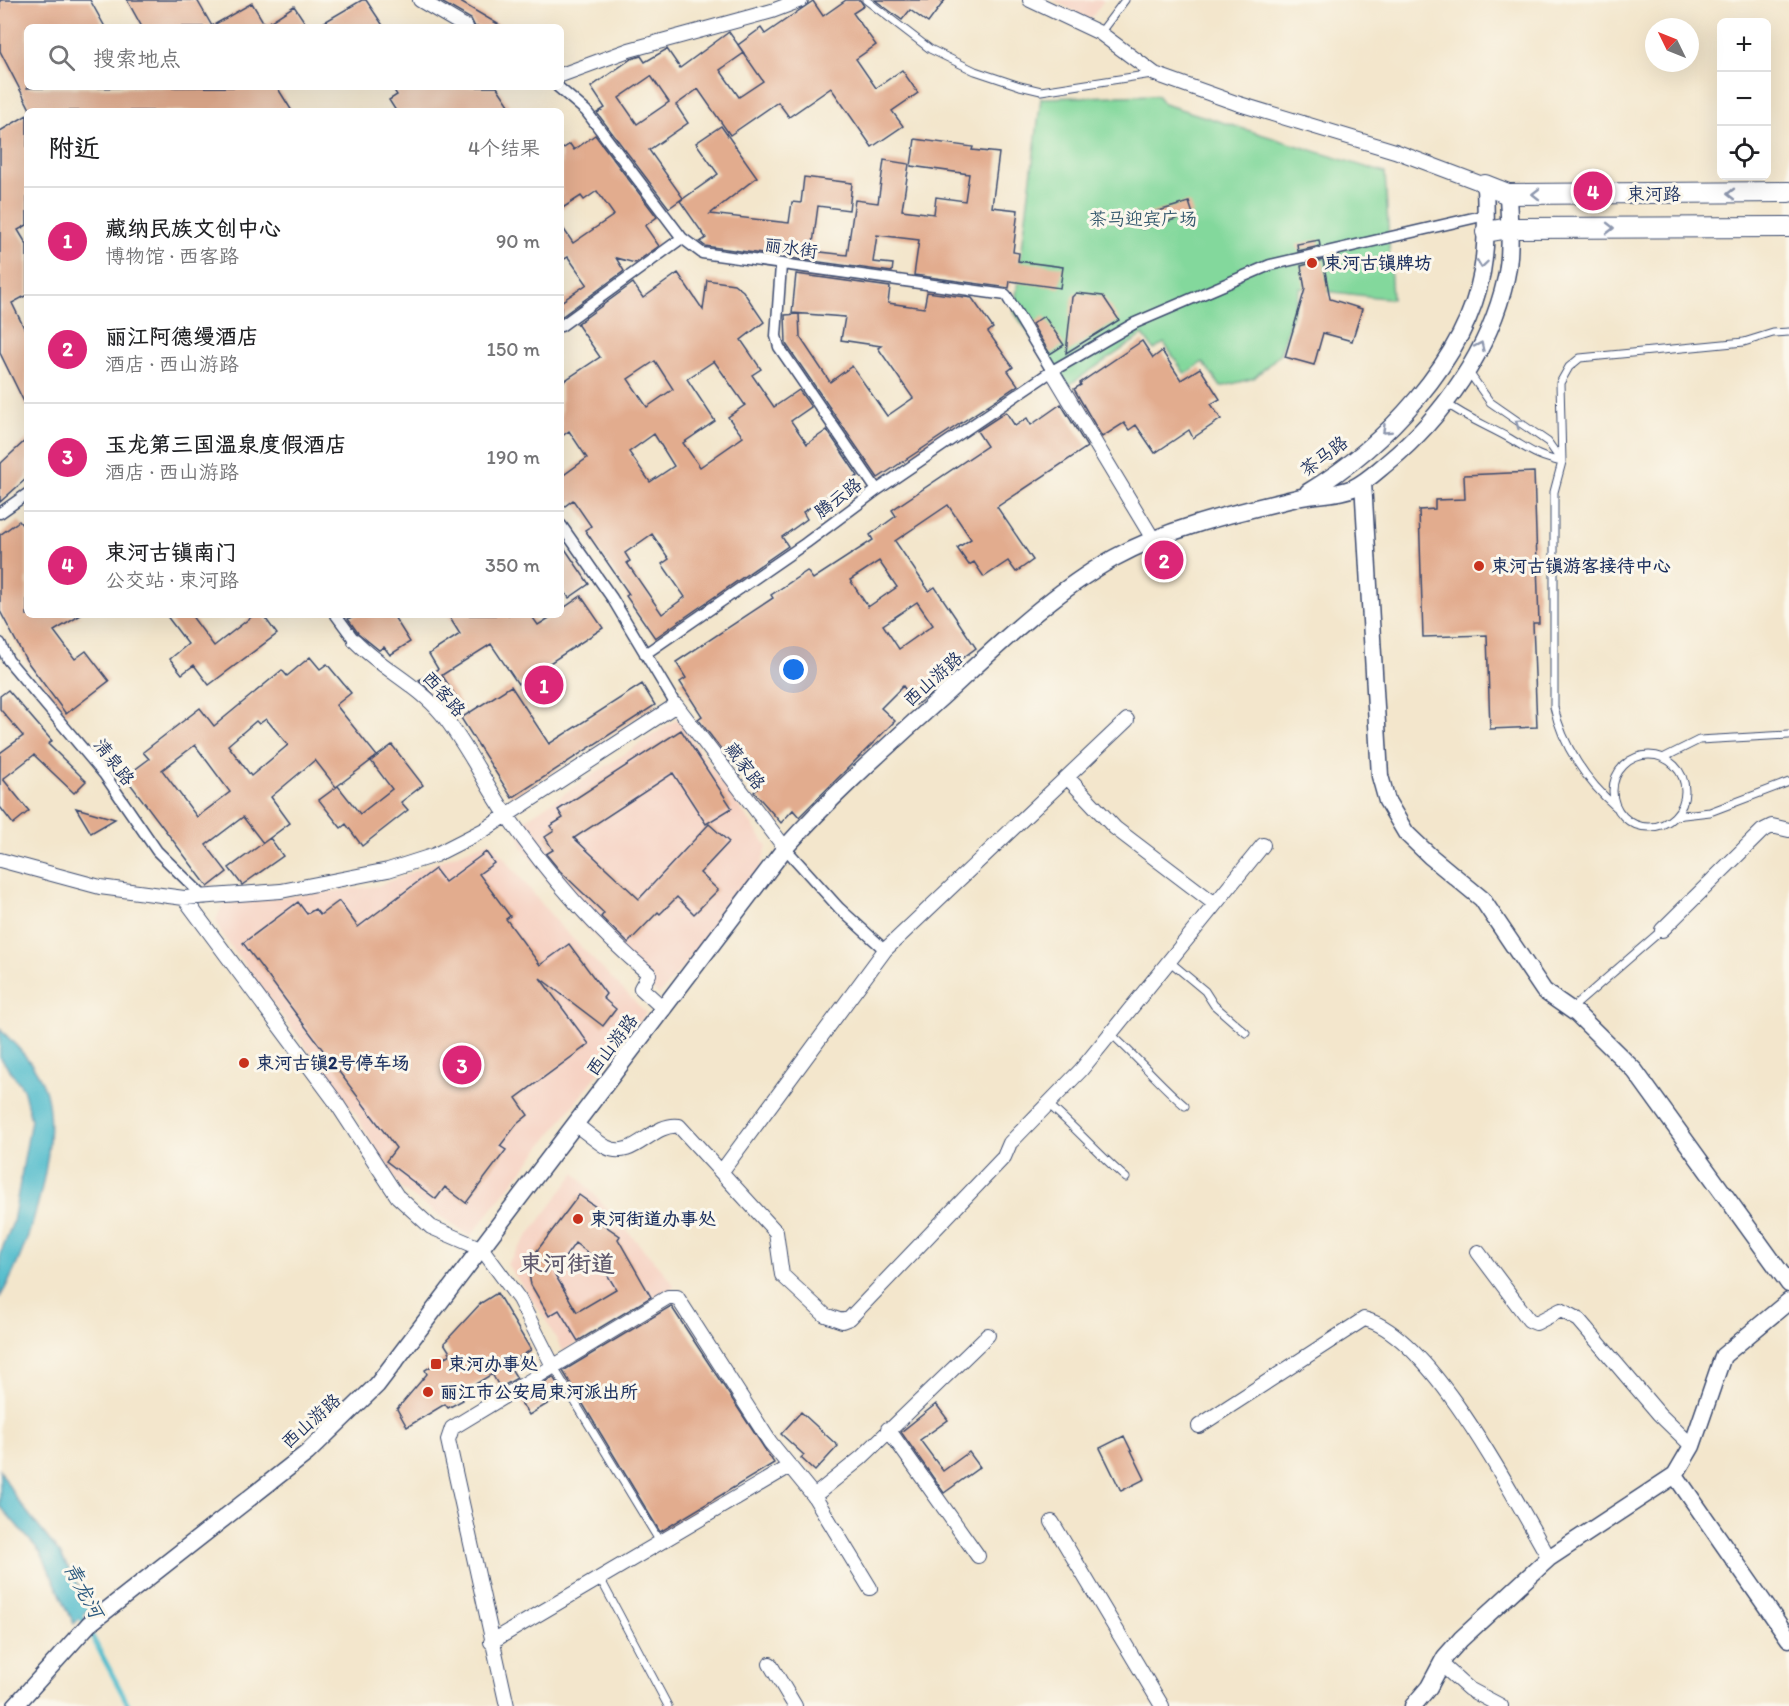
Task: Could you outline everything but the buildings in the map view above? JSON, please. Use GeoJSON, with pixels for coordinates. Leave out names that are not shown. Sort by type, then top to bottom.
{"type":"FeatureCollection","features":[{"type":"Feature","properties":{"kind":"main road","name":"束河路"},"geometry":{"type":"LineString","coordinates":[[1485,185],[1508,194],[1789,192]]}},
{"type":"Feature","properties":{"kind":"main road","name":"束河路"},"geometry":{"type":"LineString","coordinates":[[1486,224],[1509,228],[1789,226]]}},
{"type":"Feature","properties":{"kind":"street"},"geometry":{"type":"LineString","coordinates":[[420,0],[461,24]]}},
{"type":"Feature","properties":{"kind":"street"},"geometry":{"type":"LineString","coordinates":[[564,74],[629,50],[772,11],[801,0]]}},
{"type":"Feature","properties":{"kind":"street"},"geometry":{"type":"LineString","coordinates":[[1030,0],[1100,33],[1155,74],[1236,103],[1395,151],[1485,185]]}},
{"type":"Feature","properties":{"kind":"street","name":"丽水街"},"geometry":{"type":"LineString","coordinates":[[562,90],[586,111],[682,238],[702,253],[1006,295],[1052,371]]}},
{"type":"Feature","properties":{"kind":"street","name":"茶马路"},"geometry":{"type":"LineString","coordinates":[[1300,497],[1332,478],[1384,433],[1429,383],[1454,344],[1472,305],[1481,273],[1486,224],[1485,185]]}},
{"type":"Feature","properties":{"kind":"street","name":"茶马路"},"geometry":{"type":"LineString","coordinates":[[1300,497],[1351,489],[1363,482],[1401,452],[1446,402],[1467,370],[1495,314],[1506,279],[1509,258],[1508,194]]}},
{"type":"Feature","properties":{"kind":"street","name":"腾云路"},"geometry":{"type":"LineString","coordinates":[[645,654],[806,543],[877,490],[1052,371],[1135,323],[1270,265],[1486,224]]}},
{"type":"Feature","properties":{"kind":"street"},"geometry":{"type":"LineString","coordinates":[[564,324],[682,238]]}},
{"type":"Feature","properties":{"kind":"street"},"geometry":{"type":"LineString","coordinates":[[781,265],[776,336],[779,347],[877,490]]}},
{"type":"Feature","properties":{"kind":"street"},"geometry":{"type":"LineString","coordinates":[[1052,371],[1153,538]]}},
{"type":"Feature","properties":{"kind":"street"},"geometry":{"type":"LineString","coordinates":[[1363,482],[1380,776],[1387,801],[1406,833],[1482,899],[1544,992],[1570,1010],[1635,1071],[1789,1284]]}},
{"type":"Feature","properties":{"kind":"street"},"geometry":{"type":"LineString","coordinates":[[0,513],[24,496]]}},
{"type":"Feature","properties":{"kind":"street","name":"西山游路"},"geometry":{"type":"LineString","coordinates":[[15,1706],[89,1623],[331,1432],[399,1358],[785,848],[835,795],[1004,641],[1090,573],[1153,538],[1300,497]]}},
{"type":"Feature","properties":{"kind":"street"},"geometry":{"type":"LineString","coordinates":[[0,860],[100,887],[184,898],[205,898],[281,891],[388,870],[460,843],[676,705],[612,598],[564,529]]}},
{"type":"Feature","properties":{"kind":"street","name":"西客路"},"geometry":{"type":"LineString","coordinates":[[338,618],[375,662],[404,678],[432,702],[444,717],[506,815],[575,905],[649,974],[641,988],[664,1009]]}},
{"type":"Feature","properties":{"kind":"street","name":"清泉路"},"geometry":{"type":"LineString","coordinates":[[0,643],[8,660],[104,774],[157,850],[205,898]]}},
{"type":"Feature","properties":{"kind":"street","name":"藏家路"},"geometry":{"type":"LineString","coordinates":[[676,705],[785,848]]}},
{"type":"Feature","properties":{"kind":"street"},"geometry":{"type":"LineString","coordinates":[[722,1171],[885,950],[1127,720]]}},
{"type":"Feature","properties":{"kind":"street"},"geometry":{"type":"LineString","coordinates":[[1067,777],[1115,828],[1215,903]]}},
{"type":"Feature","properties":{"kind":"street"},"geometry":{"type":"LineString","coordinates":[[1662,930],[1762,831],[1772,826],[1789,830]]}},
{"type":"Feature","properties":{"kind":"street"},"geometry":{"type":"LineString","coordinates":[[576,1125],[607,1148],[616,1150],[630,1148],[662,1126],[679,1126],[776,1232],[782,1275],[825,1315],[842,1322],[859,1312],[1004,1156],[1010,1143],[1110,1033],[1263,845]]}},
{"type":"Feature","properties":{"kind":"street"},"geometry":{"type":"LineString","coordinates":[[785,848],[839,908],[885,950]]}},
{"type":"Feature","properties":{"kind":"street"},"geometry":{"type":"LineString","coordinates":[[184,898],[335,1101],[397,1196],[431,1227],[482,1249],[519,1299],[553,1366]]}},
{"type":"Feature","properties":{"kind":"street"},"geometry":{"type":"LineString","coordinates":[[1478,1252],[1529,1320],[1536,1323],[1562,1310],[1579,1320],[1659,1414],[1692,1446]]}},
{"type":"Feature","properties":{"kind":"street"},"geometry":{"type":"LineString","coordinates":[[507,1706],[448,1440],[452,1428],[668,1297],[677,1297],[770,1442],[814,1496],[870,1588]]}},
{"type":"Feature","properties":{"kind":"street"},"geometry":{"type":"LineString","coordinates":[[1413,1706],[1429,1687],[1441,1664],[1461,1639],[1549,1558],[1675,1475],[1692,1446],[1723,1356],[1789,1301]]}},
{"type":"Feature","properties":{"kind":"street"},"geometry":{"type":"LineString","coordinates":[[1199,1426],[1364,1319],[1379,1323],[1436,1375],[1493,1462],[1549,1558]]}},
{"type":"Feature","properties":{"kind":"street"},"geometry":{"type":"LineString","coordinates":[[814,1496],[861,1458],[888,1429],[988,1335]]}},
{"type":"Feature","properties":{"kind":"street"},"geometry":{"type":"LineString","coordinates":[[888,1429],[978,1556]]}},
{"type":"Feature","properties":{"kind":"street"},"geometry":{"type":"LineString","coordinates":[[491,1642],[789,1466]]}},
{"type":"Feature","properties":{"kind":"street"},"geometry":{"type":"LineString","coordinates":[[1675,1475],[1789,1639]]}},
{"type":"Feature","properties":{"kind":"street"},"geometry":{"type":"LineString","coordinates":[[1053,1521],[1162,1706]]}},
{"type":"Feature","properties":{"kind":"street"},"geometry":{"type":"LineString","coordinates":[[770,1664],[795,1706]]}},
{"type":"Feature","properties":{"kind":"street"},"geometry":{"type":"LineString","coordinates":[[1441,1664],[1469,1689],[1501,1706]]}},
{"type":"Feature","properties":{"kind":"lane"},"geometry":{"type":"LineString","coordinates":[[866,0],[907,34],[930,49],[975,71],[1020,86],[1041,91],[1155,74]]}},
{"type":"Feature","properties":{"kind":"lane"},"geometry":{"type":"LineString","coordinates":[[1100,33],[1125,0]]}},
{"type":"Feature","properties":{"kind":"lane"},"geometry":{"type":"LineString","coordinates":[[1616,807],[1613,789],[1617,772],[1630,759],[1647,754],[1665,757],[1679,769],[1686,788],[1685,798],[1675,816],[1667,822],[1648,827],[1629,821],[1599,792],[1562,734],[1554,707],[1554,492],[1562,462],[1560,383],[1569,368],[1580,358],[1744,342],[1773,333],[1789,332]]}},
{"type":"Feature","properties":{"kind":"lane"},"geometry":{"type":"LineString","coordinates":[[1467,370],[1490,402],[1548,442],[1562,462]]}},
{"type":"Feature","properties":{"kind":"lane"},"geometry":{"type":"LineString","coordinates":[[1446,402],[1472,421],[1506,437],[1538,457],[1562,462]]}},
{"type":"Feature","properties":{"kind":"lane"},"geometry":{"type":"LineString","coordinates":[[1665,757],[1699,740],[1789,735]]}},
{"type":"Feature","properties":{"kind":"lane"},"geometry":{"type":"LineString","coordinates":[[1675,816],[1710,812],[1789,782]]}},
{"type":"Feature","properties":{"kind":"lane"},"geometry":{"type":"LineString","coordinates":[[1570,1010],[1662,930]]}},
{"type":"Feature","properties":{"kind":"lane"},"geometry":{"type":"LineString","coordinates":[[1169,961],[1205,991],[1214,1005],[1245,1032]]}},
{"type":"Feature","properties":{"kind":"lane"},"geometry":{"type":"LineString","coordinates":[[1110,1033],[1144,1064],[1153,1078],[1185,1106]]}},
{"type":"Feature","properties":{"kind":"lane"},"geometry":{"type":"LineString","coordinates":[[1047,1104],[1083,1134],[1092,1149],[1126,1178]]}},
{"type":"Feature","properties":{"kind":"lane"},"geometry":{"type":"LineString","coordinates":[[553,1366],[660,1542]]}},
{"type":"Feature","properties":{"kind":"lane"},"geometry":{"type":"LineString","coordinates":[[600,1578],[668,1706]]}},
{"type":"Feature","properties":{"kind":"shaded area"},"geometry":{"type":"Polygon","coordinates":[[[1053,0],[1104,0],[1090,20],[1053,0]]]}},
{"type":"Feature","properties":{"kind":"shaded area"},"geometry":{"type":"Polygon","coordinates":[[[677,719],[767,846],[756,881],[659,995],[579,921],[522,847],[517,825],[677,719]]]}},
{"type":"Feature","properties":{"kind":"shaded area"},"geometry":{"type":"Polygon","coordinates":[[[490,841],[561,927],[646,1013],[470,1237],[403,1190],[381,1161],[357,1116],[220,932],[216,920],[223,904],[378,886],[490,841]]]}},
{"type":"Feature","properties":{"kind":"shaded area","name":"束河街道办事处"},"geometry":{"type":"Polygon","coordinates":[[[575,1173],[671,1280],[674,1287],[563,1351],[544,1317],[507,1264],[575,1173]]]}},
{"type":"Feature","properties":{"kind":"green space","name":"茶马迎宾广场"},"geometry":{"type":"Polygon","coordinates":[[[1157,95],[1164,104],[1385,173],[1392,299],[1300,288],[1280,354],[1254,378],[1221,387],[1203,362],[1185,374],[1164,343],[1154,350],[1143,335],[1066,387],[1014,312],[1041,98],[1157,95]]]}},
{"type":"Feature","properties":{"kind":"water"},"geometry":{"type":"Polygon","coordinates":[[[0,1029],[27,1058],[40,1078],[48,1100],[50,1128],[47,1158],[33,1221],[11,1277],[0,1297],[0,1254],[13,1222],[31,1120],[23,1088],[0,1057],[0,1029]]]}},
{"type":"Feature","properties":{"kind":"water"},"geometry":{"type":"Polygon","coordinates":[[[0,1470],[16,1498],[60,1554],[91,1607],[74,1624],[41,1553],[0,1506],[0,1470]]]}},
{"type":"Feature","properties":{"kind":"waterway","name":"青龙河"},"geometry":{"type":"LineString","coordinates":[[79,1612],[129,1706]]}},
{"type":"Feature","properties":{"kind":"place","name":"束河古镇南门"},"geometry":{"type":"Point","coordinates":[1593,191]}},
{"type":"Feature","properties":{"kind":"place","name":"束河古镇牌坊"},"geometry":{"type":"Point","coordinates":[1312,263]}},
{"type":"Feature","properties":{"kind":"place","name":"丽江阿德缦酒店"},"geometry":{"type":"Point","coordinates":[1164,560]}},
{"type":"Feature","properties":{"kind":"place","name":"束河古镇游客接待中心"},"geometry":{"type":"Point","coordinates":[1479,566]}},
{"type":"Feature","properties":{"kind":"place","name":"藏纳民族文创中心"},"geometry":{"type":"Point","coordinates":[544,685]}},
{"type":"Feature","properties":{"kind":"place","name":"束河古镇2号停车场"},"geometry":{"type":"Point","coordinates":[244,1063]}},
{"type":"Feature","properties":{"kind":"place","name":"玉龙第三国温泉度假酒店"},"geometry":{"type":"Point","coordinates":[462,1065]}},
{"type":"Feature","properties":{"kind":"place","name":"束河街道办事处"},"geometry":{"type":"Point","coordinates":[578,1219]}},
{"type":"Feature","properties":{"kind":"place","name":"束河办事处"},"geometry":{"type":"Point","coordinates":[436,1364]}},
{"type":"Feature","properties":{"kind":"place","name":"丽江市公安局束河派出所"},"geometry":{"type":"Point","coordinates":[428,1392]}},
{"type":"Feature","properties":{"kind":"district","name":"束河街道"},"geometry":{"type":"Point","coordinates":[567,1264]}}]}
